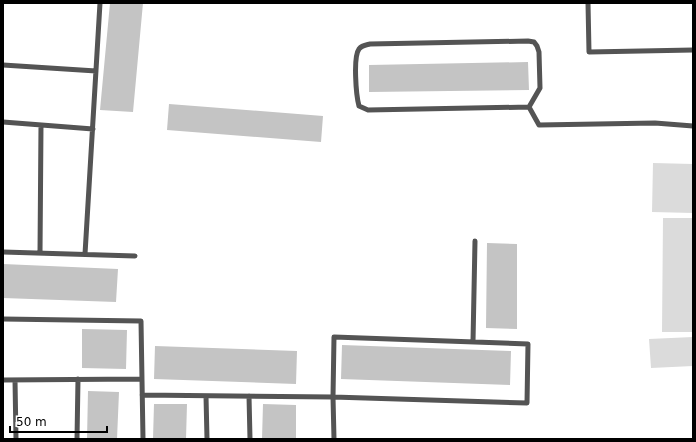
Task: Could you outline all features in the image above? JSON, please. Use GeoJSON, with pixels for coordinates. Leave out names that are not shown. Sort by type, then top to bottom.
{"type":"FeatureCollection","features":[{"type":"Feature","properties":{"kind":"lane"},"geometry":{"type":"LineString","coordinates":[[85,254],[100,3]]}},
{"type":"Feature","properties":{"kind":"lane"},"geometry":{"type":"LineString","coordinates":[[588,3],[589,52],[693,50]]}},
{"type":"Feature","properties":{"kind":"lane"},"geometry":{"type":"LineString","coordinates":[[534,42],[539,52],[540,88],[529,107],[363,109],[359,106],[357,99],[356,58],[358,50],[363,45],[370,44],[534,42]]}},
{"type":"Feature","properties":{"kind":"lane"},"geometry":{"type":"LineString","coordinates":[[3,65],[96,71]]}},
{"type":"Feature","properties":{"kind":"lane"},"geometry":{"type":"LineString","coordinates":[[529,107],[539,124],[655,123],[693,126]]}},
{"type":"Feature","properties":{"kind":"lane"},"geometry":{"type":"LineString","coordinates":[[3,122],[93,129]]}},
{"type":"Feature","properties":{"kind":"lane"},"geometry":{"type":"LineString","coordinates":[[40,253],[42,125]]}},
{"type":"Feature","properties":{"kind":"lane"},"geometry":{"type":"LineString","coordinates":[[473,342],[475,241]]}},
{"type":"Feature","properties":{"kind":"lane"},"geometry":{"type":"LineString","coordinates":[[3,252],[136,256]]}},
{"type":"Feature","properties":{"kind":"lane"},"geometry":{"type":"LineString","coordinates":[[3,319],[141,321],[143,439]]}},
{"type":"Feature","properties":{"kind":"lane"},"geometry":{"type":"LineString","coordinates":[[142,395],[333,397],[527,403],[528,344],[334,337],[333,397],[334,439]]}},
{"type":"Feature","properties":{"kind":"lane"},"geometry":{"type":"LineString","coordinates":[[3,380],[142,378]]}},
{"type":"Feature","properties":{"kind":"lane"},"geometry":{"type":"LineString","coordinates":[[77,439],[78,379]]}},
{"type":"Feature","properties":{"kind":"lane"},"geometry":{"type":"LineString","coordinates":[[15,380],[16,439]]}},
{"type":"Feature","properties":{"kind":"lane"},"geometry":{"type":"LineString","coordinates":[[206,396],[208,439]]}},
{"type":"Feature","properties":{"kind":"lane"},"geometry":{"type":"LineString","coordinates":[[249,396],[250,439]]}},
{"type":"Feature","properties":{"kind":"shaded area"},"geometry":{"type":"Polygon","coordinates":[[[653,163],[693,164],[693,213],[652,212],[653,163]]]}},
{"type":"Feature","properties":{"kind":"shaded area"},"geometry":{"type":"Polygon","coordinates":[[[663,218],[693,218],[693,332],[662,332],[663,218]]]}},
{"type":"Feature","properties":{"kind":"shaded area"},"geometry":{"type":"Polygon","coordinates":[[[693,337],[693,366],[651,368],[649,339],[693,337]]]}},
{"type":"Feature","properties":{"kind":"building"},"geometry":{"type":"Polygon","coordinates":[[[110,3],[143,3],[133,112],[100,110],[110,3]]]}},
{"type":"Feature","properties":{"kind":"building"},"geometry":{"type":"Polygon","coordinates":[[[528,62],[529,90],[369,92],[369,65],[528,62]]]}},
{"type":"Feature","properties":{"kind":"building"},"geometry":{"type":"Polygon","coordinates":[[[169,104],[323,116],[321,142],[167,130],[169,104]]]}},
{"type":"Feature","properties":{"kind":"building"},"geometry":{"type":"Polygon","coordinates":[[[487,243],[517,244],[517,329],[486,328],[487,243]]]}},
{"type":"Feature","properties":{"kind":"building"},"geometry":{"type":"Polygon","coordinates":[[[3,264],[118,269],[116,302],[3,298],[3,264]]]}},
{"type":"Feature","properties":{"kind":"building"},"geometry":{"type":"Polygon","coordinates":[[[82,329],[127,330],[126,369],[82,368],[82,329]]]}},
{"type":"Feature","properties":{"kind":"building"},"geometry":{"type":"Polygon","coordinates":[[[342,345],[511,351],[510,385],[341,379],[342,345]]]}},
{"type":"Feature","properties":{"kind":"building"},"geometry":{"type":"Polygon","coordinates":[[[155,346],[297,351],[296,384],[154,379],[155,346]]]}},
{"type":"Feature","properties":{"kind":"building"},"geometry":{"type":"Polygon","coordinates":[[[88,391],[119,392],[117,439],[87,439],[88,391]]]}},
{"type":"Feature","properties":{"kind":"building"},"geometry":{"type":"Polygon","coordinates":[[[154,404],[187,404],[186,439],[153,439],[154,404]]]}},
{"type":"Feature","properties":{"kind":"building"},"geometry":{"type":"Polygon","coordinates":[[[263,404],[296,405],[296,439],[262,439],[263,404]]]}}]}
